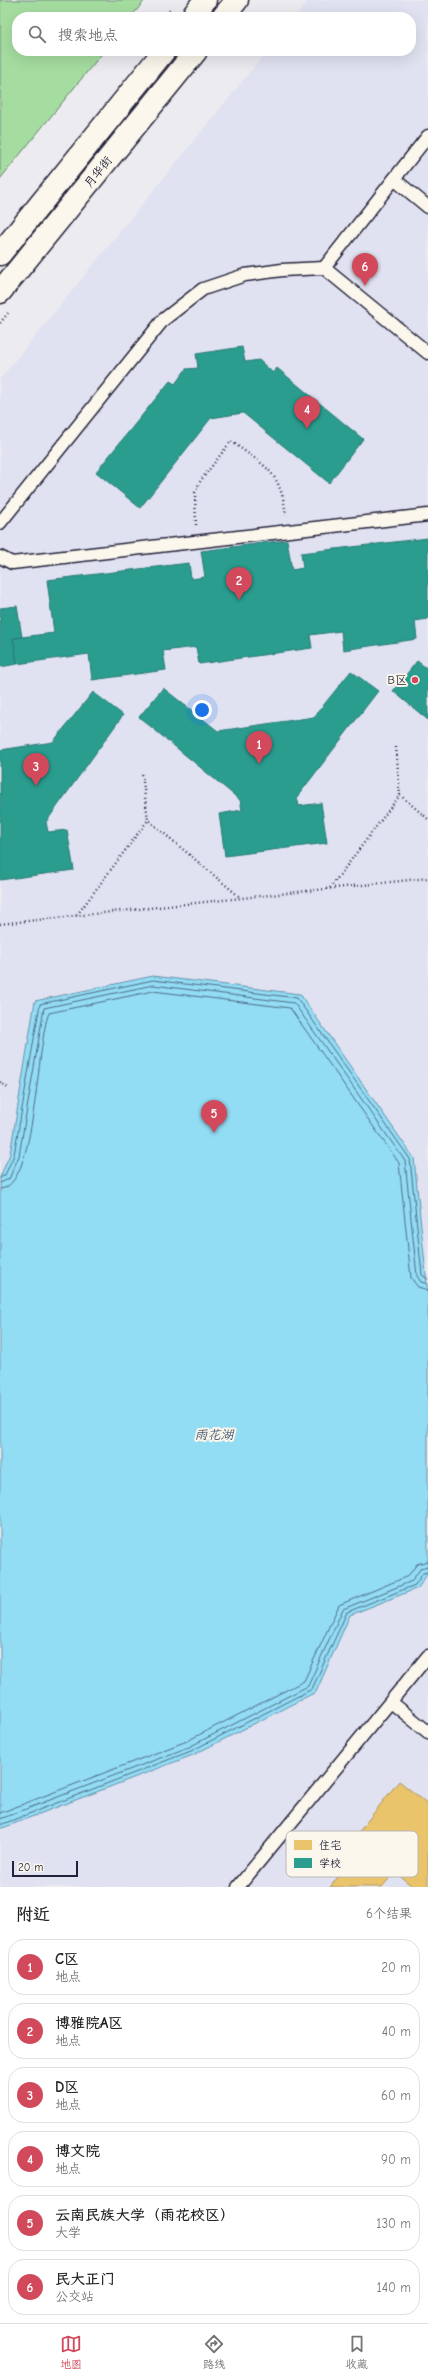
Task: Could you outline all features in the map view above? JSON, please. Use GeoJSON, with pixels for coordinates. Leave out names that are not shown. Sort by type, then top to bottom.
{"type":"FeatureCollection","features":[{"type":"Feature","properties":{"kind":"street"},"geometry":{"type":"LineString","coordinates":[[196,12],[205,0]]}},
{"type":"Feature","properties":{"kind":"street"},"geometry":{"type":"LineString","coordinates":[[227,12],[237,0]]}},
{"type":"Feature","properties":{"kind":"street","name":"月华街"},"geometry":{"type":"LineString","coordinates":[[0,254],[160,56]]}},
{"type":"Feature","properties":{"kind":"street","name":"月华街"},"geometry":{"type":"LineString","coordinates":[[0,292],[192,56]]}},
{"type":"Feature","properties":{"kind":"lane"},"geometry":{"type":"LineString","coordinates":[[324,268],[428,136]]}},
{"type":"Feature","properties":{"kind":"lane"},"geometry":{"type":"LineString","coordinates":[[394,179],[428,207]]}},
{"type":"Feature","properties":{"kind":"lane"},"geometry":{"type":"LineString","coordinates":[[0,523],[163,320],[203,289],[245,275],[282,270],[324,268],[428,353]]}},
{"type":"Feature","properties":{"kind":"lane"},"geometry":{"type":"LineString","coordinates":[[0,557],[12,563],[428,515]]}},
{"type":"Feature","properties":{"kind":"lane"},"geometry":{"type":"LineString","coordinates":[[238,1887],[428,1656]]}},
{"type":"Feature","properties":{"kind":"lane"},"geometry":{"type":"LineString","coordinates":[[391,1702],[428,1732]]}},
{"type":"Feature","properties":{"kind":"path"},"geometry":{"type":"LineString","coordinates":[[198,542],[195,492],[199,483],[231,441],[268,469],[277,478],[283,492],[288,531]]}},
{"type":"Feature","properties":{"kind":"path"},"geometry":{"type":"LineString","coordinates":[[330,888],[400,795],[396,747]]}},
{"type":"Feature","properties":{"kind":"path"},"geometry":{"type":"LineString","coordinates":[[142,774],[148,820],[241,898]]}},
{"type":"Feature","properties":{"kind":"path"},"geometry":{"type":"LineString","coordinates":[[400,795],[428,819]]}},
{"type":"Feature","properties":{"kind":"path"},"geometry":{"type":"LineString","coordinates":[[77,916],[148,820]]}},
{"type":"Feature","properties":{"kind":"path"},"geometry":{"type":"LineString","coordinates":[[0,924],[428,878]]}},
{"type":"Feature","properties":{"kind":"path"},"geometry":{"type":"LineString","coordinates":[[0,1082],[8,1088]]}},
{"type":"Feature","properties":{"kind":"shaded area"},"geometry":{"type":"Polygon","coordinates":[[[309,0],[428,0],[428,1887],[0,1887],[0,379],[263,56],[416,56],[416,12],[299,12],[309,0]]]}},
{"type":"Feature","properties":{"kind":"green space"},"geometry":{"type":"Polygon","coordinates":[[[0,0],[145,0],[135,12],[12,12],[12,56],[100,56],[0,179],[0,0]]]}},
{"type":"Feature","properties":{"kind":"water","name":"雨花湖"},"geometry":{"type":"Polygon","coordinates":[[[153,976],[300,994],[414,1158],[428,1294],[428,1573],[418,1588],[350,1615],[316,1692],[193,1755],[0,1829],[0,1177],[10,1154],[35,1001],[153,976]]]}},
{"type":"Feature","properties":{"kind":"building: 住宅"},"geometry":{"type":"Polygon","coordinates":[[[399,1781],[428,1804],[428,1887],[413,1887],[401,1877],[418,1877],[418,1831],[360,1831],[399,1781]]]}},
{"type":"Feature","properties":{"kind":"building: 住宅"},"geometry":{"type":"Polygon","coordinates":[[[338,1877],[391,1877],[382,1887],[330,1887],[338,1877]]]}},
{"type":"Feature","properties":{"kind":"building: 学校"},"geometry":{"type":"Polygon","coordinates":[[[242,347],[245,362],[259,360],[273,373],[277,368],[363,439],[329,483],[243,413],[211,418],[140,508],[96,472],[170,381],[175,384],[186,369],[198,368],[196,354],[242,347]]]}},
{"type":"Feature","properties":{"kind":"building: 学校"},"geometry":{"type":"Polygon","coordinates":[[[428,538],[428,619],[415,621],[417,639],[343,650],[341,631],[310,635],[312,648],[199,664],[196,647],[163,651],[166,670],[92,680],[89,654],[17,664],[13,638],[54,633],[47,580],[189,563],[191,579],[205,577],[201,551],[287,540],[292,570],[303,568],[301,553],[428,538]]]}},
{"type":"Feature","properties":{"kind":"building: 学校"},"geometry":{"type":"Polygon","coordinates":[[[17,606],[22,637],[13,638],[17,664],[0,667],[0,608],[17,606]]]}},
{"type":"Feature","properties":{"kind":"building: 学校","name":"B区"},"geometry":{"type":"Polygon","coordinates":[[[417,661],[428,669],[428,720],[393,691],[417,661]]]}},
{"type":"Feature","properties":{"kind":"building: 学校"},"geometry":{"type":"Polygon","coordinates":[[[351,671],[378,691],[297,797],[299,806],[321,803],[327,843],[225,856],[219,814],[242,810],[240,800],[139,717],[163,688],[218,731],[314,717],[351,671]]]}},
{"type":"Feature","properties":{"kind":"building: 学校"},"geometry":{"type":"Polygon","coordinates":[[[93,692],[123,715],[46,822],[48,832],[67,830],[74,870],[0,880],[0,750],[53,742],[93,692]]]}},
{"type":"Feature","properties":{"kind":"place","name":"民大正门"},"geometry":{"type":"Point","coordinates":[365,286]}},
{"type":"Feature","properties":{"kind":"place","name":"博文院"},"geometry":{"type":"Point","coordinates":[307,429]}},
{"type":"Feature","properties":{"kind":"place","name":"博雅院A区"},"geometry":{"type":"Point","coordinates":[239,600]}},
{"type":"Feature","properties":{"kind":"place","name":"B区"},"geometry":{"type":"Point","coordinates":[415,680]}},
{"type":"Feature","properties":{"kind":"place","name":"C区"},"geometry":{"type":"Point","coordinates":[259,764]}},
{"type":"Feature","properties":{"kind":"place","name":"D区"},"geometry":{"type":"Point","coordinates":[36,786]}},
{"type":"Feature","properties":{"kind":"place","name":"云南民族大学（雨花校区）"},"geometry":{"type":"Point","coordinates":[214,1133]}}]}
